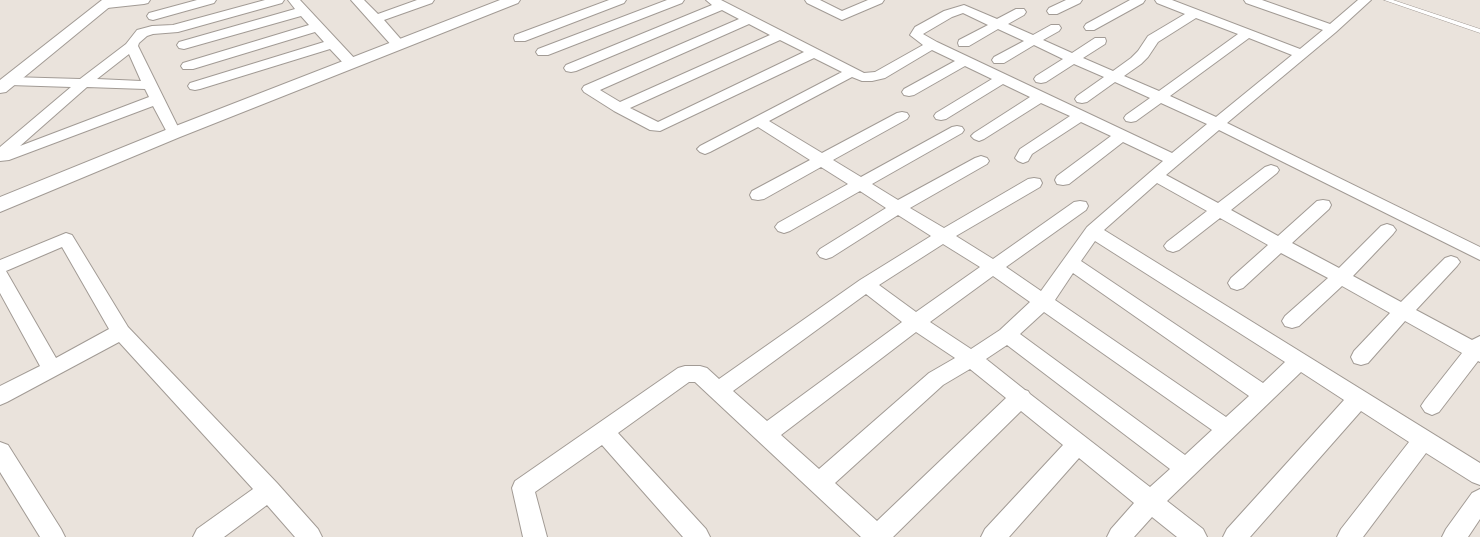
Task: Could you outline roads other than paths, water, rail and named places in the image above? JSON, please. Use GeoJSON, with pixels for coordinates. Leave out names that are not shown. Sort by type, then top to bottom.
{"type":"FeatureCollection","features":[{"type":"Feature","properties":{"kind":"street"},"geometry":{"type":"LineString","coordinates":[[3,81],[103,1],[144,0]]}},
{"type":"Feature","properties":{"kind":"street"},"geometry":{"type":"LineString","coordinates":[[153,16],[210,0]]}},
{"type":"Feature","properties":{"kind":"street"},"geometry":{"type":"LineString","coordinates":[[0,155],[85,82],[131,46],[142,33],[152,30],[174,29],[278,0]]}},
{"type":"Feature","properties":{"kind":"street"},"geometry":{"type":"LineString","coordinates":[[294,0],[351,63]]}},
{"type":"Feature","properties":{"kind":"street"},"geometry":{"type":"LineString","coordinates":[[357,0],[398,44]]}},
{"type":"Feature","properties":{"kind":"street"},"geometry":{"type":"LineString","coordinates":[[376,19],[426,0]]}},
{"type":"Feature","properties":{"kind":"street"},"geometry":{"type":"LineString","coordinates":[[0,205],[174,133],[513,0]]}},
{"type":"Feature","properties":{"kind":"street"},"geometry":{"type":"LineString","coordinates":[[520,38],[620,0]]}},
{"type":"Feature","properties":{"kind":"street"},"geometry":{"type":"LineString","coordinates":[[544,52],[678,0]]}},
{"type":"Feature","properties":{"kind":"street"},"geometry":{"type":"LineString","coordinates":[[811,0],[842,16],[878,0]]}},
{"type":"Feature","properties":{"kind":"street"},"geometry":{"type":"LineString","coordinates":[[1053,11],[1076,0]]}},
{"type":"Feature","properties":{"kind":"street"},"geometry":{"type":"LineString","coordinates":[[1090,27],[1139,0]]}},
{"type":"Feature","properties":{"kind":"street"},"geometry":{"type":"LineString","coordinates":[[1161,0],[1302,54]]}},
{"type":"Feature","properties":{"kind":"street"},"geometry":{"type":"LineString","coordinates":[[1250,0],[1332,29]]}},
{"type":"Feature","properties":{"kind":"street"},"geometry":{"type":"LineString","coordinates":[[819,483],[936,379],[972,359],[1007,335],[1044,301],[1093,231],[1173,160],[1366,0]]}},
{"type":"Feature","properties":{"kind":"street"},"geometry":{"type":"LineString","coordinates":[[570,68],[716,3],[862,77],[872,77],[900,64],[932,45]]}},
{"type":"Feature","properties":{"kind":"street"},"geometry":{"type":"LineString","coordinates":[[1173,160],[932,45],[916,35],[919,30],[948,14],[970,6],[999,24],[1217,123],[1278,155],[1480,254]]}},
{"type":"Feature","properties":{"kind":"street"},"geometry":{"type":"LineString","coordinates":[[184,45],[303,11]]}},
{"type":"Feature","properties":{"kind":"street"},"geometry":{"type":"LineString","coordinates":[[964,43],[1020,12]]}},
{"type":"Feature","properties":{"kind":"street"},"geometry":{"type":"LineString","coordinates":[[1082,100],[1143,54],[1153,39],[1195,13]]}},
{"type":"Feature","properties":{"kind":"street"},"geometry":{"type":"LineString","coordinates":[[749,19],[589,89],[619,108],[656,127],[664,126],[815,52]]}},
{"type":"Feature","properties":{"kind":"street"},"geometry":{"type":"LineString","coordinates":[[188,66],[317,27]]}},
{"type":"Feature","properties":{"kind":"street"},"geometry":{"type":"LineString","coordinates":[[999,60],[1055,28]]}},
{"type":"Feature","properties":{"kind":"street"},"geometry":{"type":"LineString","coordinates":[[1131,118],[1248,33]]}},
{"type":"Feature","properties":{"kind":"street"},"geometry":{"type":"LineString","coordinates":[[619,108],[781,35]]}},
{"type":"Feature","properties":{"kind":"street"},"geometry":{"type":"LineString","coordinates":[[1041,79],[1100,41]]}},
{"type":"Feature","properties":{"kind":"street"},"geometry":{"type":"LineString","coordinates":[[195,86],[333,44]]}},
{"type":"Feature","properties":{"kind":"street"},"geometry":{"type":"LineString","coordinates":[[131,46],[143,85],[158,99],[174,133]]}},
{"type":"Feature","properties":{"kind":"street"},"geometry":{"type":"LineString","coordinates":[[909,92],[966,60]]}},
{"type":"Feature","properties":{"kind":"street"},"geometry":{"type":"LineString","coordinates":[[704,149],[852,72]]}},
{"type":"Feature","properties":{"kind":"street"},"geometry":{"type":"LineString","coordinates":[[941,116],[1003,78]]}},
{"type":"Feature","properties":{"kind":"street"},"geometry":{"type":"LineString","coordinates":[[3,81],[85,82],[143,85]]}},
{"type":"Feature","properties":{"kind":"street"},"geometry":{"type":"LineString","coordinates":[[103,120],[143,85]]}},
{"type":"Feature","properties":{"kind":"street"},"geometry":{"type":"LineString","coordinates":[[979,136],[1040,97]]}},
{"type":"Feature","properties":{"kind":"street"},"geometry":{"type":"LineString","coordinates":[[0,159],[158,99]]}},
{"type":"Feature","properties":{"kind":"street"},"geometry":{"type":"LineString","coordinates":[[758,195],[902,116]]}},
{"type":"Feature","properties":{"kind":"street"},"geometry":{"type":"LineString","coordinates":[[1023,158],[1025,152],[1080,116]]}},
{"type":"Feature","properties":{"kind":"street"},"geometry":{"type":"LineString","coordinates":[[759,121],[945,235],[1044,301],[1228,430]]}},
{"type":"Feature","properties":{"kind":"street"},"geometry":{"type":"LineString","coordinates":[[784,227],[859,183],[957,130]]}},
{"type":"Feature","properties":{"kind":"street"},"geometry":{"type":"LineString","coordinates":[[1063,180],[1122,135]]}},
{"type":"Feature","properties":{"kind":"street"},"geometry":{"type":"LineString","coordinates":[[826,253],[899,207],[981,161]]}},
{"type":"Feature","properties":{"kind":"street"},"geometry":{"type":"LineString","coordinates":[[1173,246],[1271,170]]}},
{"type":"Feature","properties":{"kind":"street"},"geometry":{"type":"LineString","coordinates":[[1156,176],[1403,311],[1478,350],[1432,406]]}},
{"type":"Feature","properties":{"kind":"street"},"geometry":{"type":"LineString","coordinates":[[718,391],[866,285],[945,235],[1034,183]]}},
{"type":"Feature","properties":{"kind":"street"},"geometry":{"type":"LineString","coordinates":[[1237,283],[1323,205]]}},
{"type":"Feature","properties":{"kind":"street"},"geometry":{"type":"LineString","coordinates":[[766,434],[916,322],[1080,206]]}},
{"type":"Feature","properties":{"kind":"street"},"geometry":{"type":"LineString","coordinates":[[1292,321],[1341,277],[1387,230]]}},
{"type":"Feature","properties":{"kind":"street"},"geometry":{"type":"LineString","coordinates":[[1093,231],[1480,475]]}},
{"type":"Feature","properties":{"kind":"street"},"geometry":{"type":"LineString","coordinates":[[0,267],[66,239],[121,332],[270,490],[310,537]]}},
{"type":"Feature","properties":{"kind":"street"},"geometry":{"type":"LineString","coordinates":[[1070,262],[1264,395]]}},
{"type":"Feature","properties":{"kind":"street"},"geometry":{"type":"LineString","coordinates":[[1361,357],[1451,262]]}},
{"type":"Feature","properties":{"kind":"street"},"geometry":{"type":"LineString","coordinates":[[0,276],[52,368]]}},
{"type":"Feature","properties":{"kind":"street"},"geometry":{"type":"LineString","coordinates":[[866,285],[916,322],[972,359],[1195,537]]}},
{"type":"Feature","properties":{"kind":"street"},"geometry":{"type":"LineString","coordinates":[[0,396],[121,332]]}},
{"type":"Feature","properties":{"kind":"street"},"geometry":{"type":"LineString","coordinates":[[1007,335],[1186,468]]}},
{"type":"Feature","properties":{"kind":"street"},"geometry":{"type":"LineString","coordinates":[[1119,537],[1150,502],[1299,362]]}},
{"type":"Feature","properties":{"kind":"street"},"geometry":{"type":"LineString","coordinates":[[536,537],[523,488],[685,374],[700,374],[878,537],[1021,397]]}},
{"type":"Feature","properties":{"kind":"street"},"geometry":{"type":"LineString","coordinates":[[1235,537],[1358,399]]}},
{"type":"Feature","properties":{"kind":"street"},"geometry":{"type":"LineString","coordinates":[[604,432],[698,537]]}},
{"type":"Feature","properties":{"kind":"street"},"geometry":{"type":"LineString","coordinates":[[1349,537],[1424,440]]}},
{"type":"Feature","properties":{"kind":"street"},"geometry":{"type":"LineString","coordinates":[[992,537],[1078,444]]}},
{"type":"Feature","properties":{"kind":"street"},"geometry":{"type":"LineString","coordinates":[[0,452],[53,537]]}},
{"type":"Feature","properties":{"kind":"street"},"geometry":{"type":"LineString","coordinates":[[205,537],[270,490]]}},
{"type":"Feature","properties":{"kind":"street"},"geometry":{"type":"LineString","coordinates":[[1454,537],[1480,500]]}},
{"type":"Feature","properties":{"kind":"lane"},"geometry":{"type":"LineString","coordinates":[[1387,0],[1480,31]]}}]}
